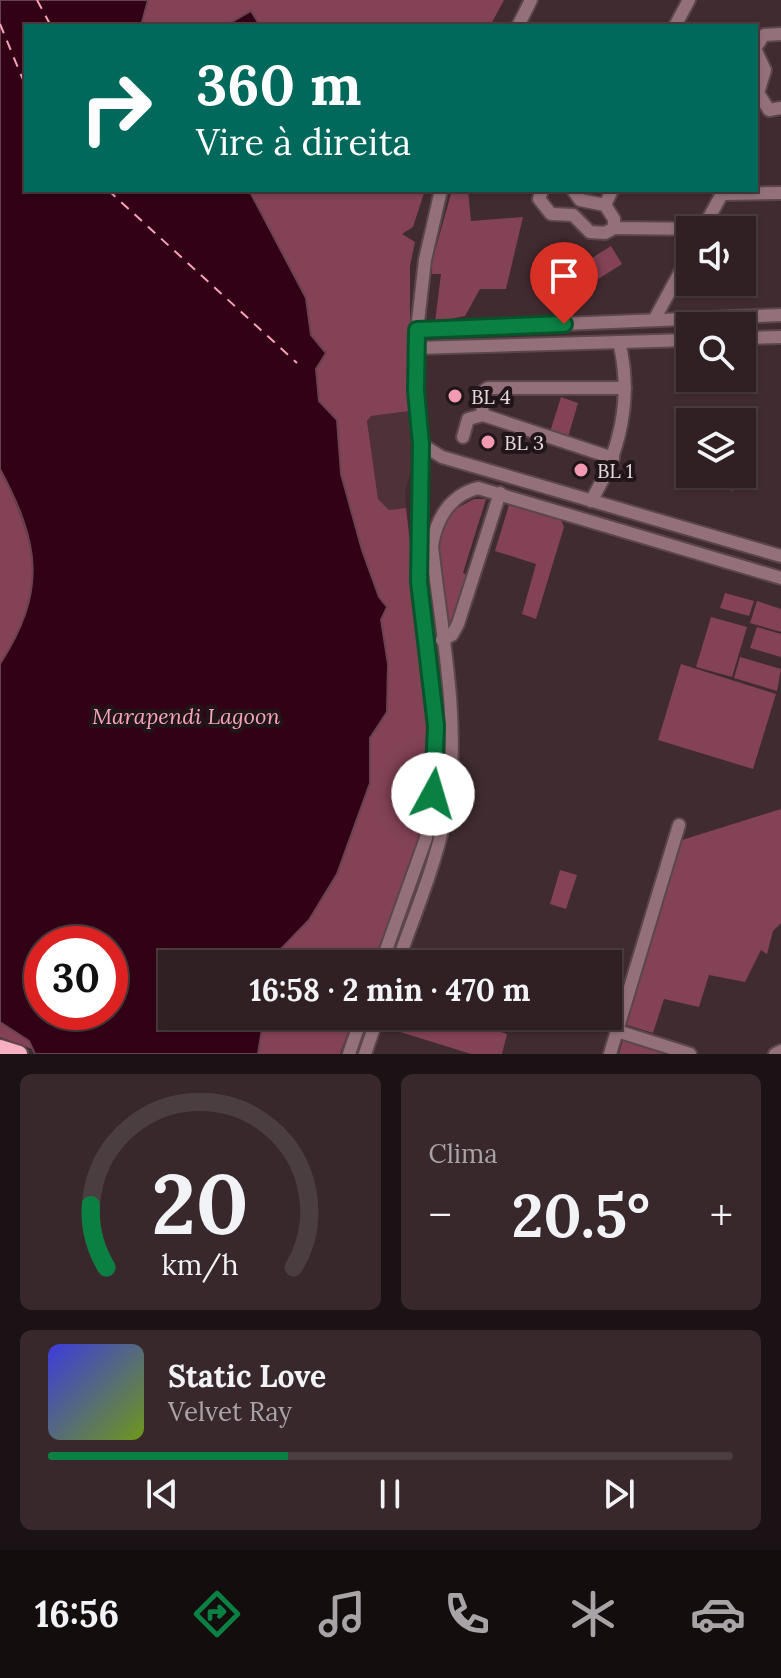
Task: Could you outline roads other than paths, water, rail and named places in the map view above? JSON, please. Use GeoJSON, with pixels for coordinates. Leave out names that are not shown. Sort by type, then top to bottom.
{"type":"FeatureCollection","features":[{"type":"Feature","properties":{"kind":"main road"},"geometry":{"type":"LineString","coordinates":[[0,1048],[19,1054]]}},
{"type":"Feature","properties":{"kind":"street"},"geometry":{"type":"LineString","coordinates":[[519,24],[531,0]]}},
{"type":"Feature","properties":{"kind":"street"},"geometry":{"type":"LineString","coordinates":[[676,24],[689,0]]}},
{"type":"Feature","properties":{"kind":"street"},"geometry":{"type":"LineString","coordinates":[[758,46],[764,35],[781,34]]}},
{"type":"Feature","properties":{"kind":"street"},"geometry":{"type":"LineString","coordinates":[[758,54],[765,70],[758,93],[769,110],[781,108]]}},
{"type":"Feature","properties":{"kind":"street"},"geometry":{"type":"LineString","coordinates":[[386,950],[426,838],[437,757],[419,582],[421,444],[415,348],[425,260],[441,192]]}},
{"type":"Feature","properties":{"kind":"street"},"geometry":{"type":"LineString","coordinates":[[541,192],[539,199],[551,214],[573,215],[590,232],[605,233],[614,228],[676,230]]}},
{"type":"Feature","properties":{"kind":"street"},"geometry":{"type":"LineString","coordinates":[[574,192],[580,200],[605,205],[614,219],[614,228]]}},
{"type":"Feature","properties":{"kind":"street"},"geometry":{"type":"LineString","coordinates":[[605,205],[611,192]]}},
{"type":"Feature","properties":{"kind":"street"},"geometry":{"type":"LineString","coordinates":[[709,216],[721,192],[781,193]]}},
{"type":"Feature","properties":{"kind":"street"},"geometry":{"type":"LineString","coordinates":[[654,320],[676,278]]}},
{"type":"Feature","properties":{"kind":"street"},"geometry":{"type":"LineString","coordinates":[[417,330],[781,315]]}},
{"type":"Feature","properties":{"kind":"street"},"geometry":{"type":"LineString","coordinates":[[756,338],[781,337]]}},
{"type":"Feature","properties":{"kind":"street"},"geometry":{"type":"LineString","coordinates":[[415,348],[676,340]]}},
{"type":"Feature","properties":{"kind":"street"},"geometry":{"type":"LineString","coordinates":[[624,342],[629,357]]}},
{"type":"Feature","properties":{"kind":"street"},"geometry":{"type":"LineString","coordinates":[[591,501],[613,458],[622,427],[624,342]]}},
{"type":"Feature","properties":{"kind":"street"},"geometry":{"type":"LineString","coordinates":[[483,415],[481,393],[488,388],[625,388]]}},
{"type":"Feature","properties":{"kind":"street"},"geometry":{"type":"LineString","coordinates":[[463,437],[468,419],[483,415],[613,458]]}},
{"type":"Feature","properties":{"kind":"street"},"geometry":{"type":"LineString","coordinates":[[421,444],[442,457],[781,556]]}},
{"type":"Feature","properties":{"kind":"street"},"geometry":{"type":"LineString","coordinates":[[402,950],[437,855],[448,802],[451,764],[447,673],[432,546],[435,528],[443,514],[468,490],[478,488],[781,578]]}},
{"type":"Feature","properties":{"kind":"street"},"geometry":{"type":"LineString","coordinates":[[442,640],[452,635],[458,624],[500,493]]}},
{"type":"Feature","properties":{"kind":"street"},"geometry":{"type":"LineString","coordinates":[[610,1054],[679,825]]}},
{"type":"Feature","properties":{"kind":"street"},"geometry":{"type":"LineString","coordinates":[[349,1054],[357,1030]]}},
{"type":"Feature","properties":{"kind":"street"},"geometry":{"type":"LineString","coordinates":[[365,1054],[373,1030]]}},
{"type":"Feature","properties":{"kind":"street"},"geometry":{"type":"LineString","coordinates":[[617,1031],[690,1054]]}},
{"type":"Feature","properties":{"kind":"street"},"geometry":{"type":"LineString","coordinates":[[775,1054],[781,1051]]}},
{"type":"Feature","properties":{"kind":"water","name":"Marapendi Lagoon"},"geometry":{"type":"Polygon","coordinates":[[[0,0],[148,0],[142,24],[24,24],[24,192],[250,192],[306,298],[311,335],[326,353],[316,369],[319,401],[337,420],[341,474],[362,550],[379,597],[387,607],[381,620],[388,664],[387,712],[370,738],[370,783],[337,874],[309,920],[280,950],[158,950],[158,1030],[262,1030],[258,1054],[35,1054],[29,1041],[0,1022],[0,664],[15,638],[31,590],[33,567],[23,521],[0,469],[0,0]]]}},
{"type":"Feature","properties":{"kind":"water"},"geometry":{"type":"Polygon","coordinates":[[[251,11],[259,24],[228,24],[251,11]]]}},
{"type":"Feature","properties":{"kind":"place","name":"BL 4"},"geometry":{"type":"Point","coordinates":[455,396]}},
{"type":"Feature","properties":{"kind":"place","name":"BL 3"},"geometry":{"type":"Point","coordinates":[488,442]}},
{"type":"Feature","properties":{"kind":"place","name":"BL 1"},"geometry":{"type":"Point","coordinates":[581,470]}}]}
